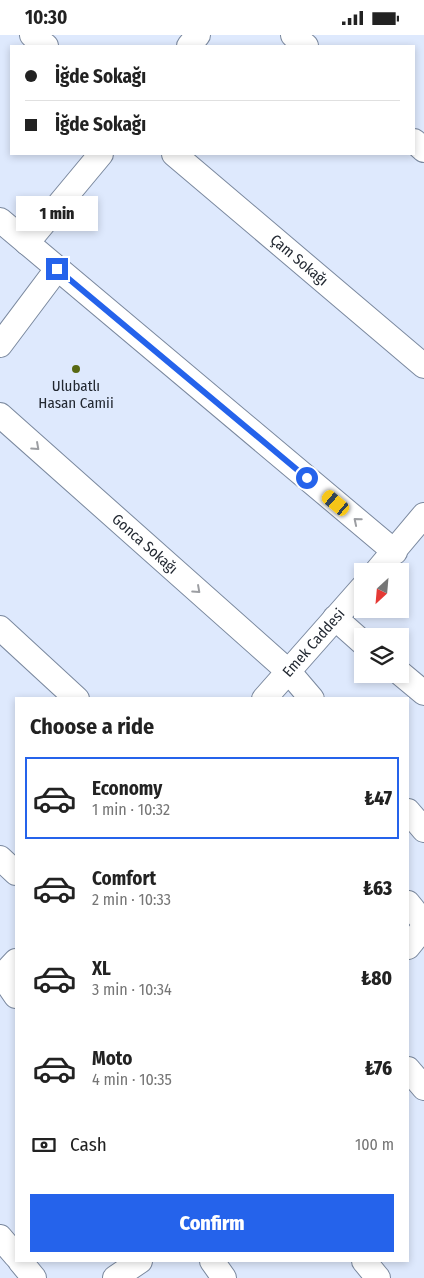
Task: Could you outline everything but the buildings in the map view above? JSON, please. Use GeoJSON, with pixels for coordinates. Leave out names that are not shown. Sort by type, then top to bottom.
{"type":"FeatureCollection","features":[{"type":"Feature","properties":{"kind":"street"},"geometry":{"type":"LineString","coordinates":[[32,35],[45,45]]}},
{"type":"Feature","properties":{"kind":"street"},"geometry":{"type":"LineString","coordinates":[[190,45],[198,35]]}},
{"type":"Feature","properties":{"kind":"street"},"geometry":{"type":"LineString","coordinates":[[293,35],[305,45]]}},
{"type":"Feature","properties":{"kind":"street"},"geometry":{"type":"LineString","coordinates":[[27,243],[100,155]]}},
{"type":"Feature","properties":{"kind":"street","name":"Çam Sokağı"},"geometry":{"type":"LineString","coordinates":[[175,155],[424,366]]}},
{"type":"Feature","properties":{"kind":"street"},"geometry":{"type":"LineString","coordinates":[[0,221],[395,552]]}},
{"type":"Feature","properties":{"kind":"street"},"geometry":{"type":"LineString","coordinates":[[0,345],[57,269]]}},
{"type":"Feature","properties":{"kind":"street","name":"Gonca Sokağı"},"geometry":{"type":"LineString","coordinates":[[0,415],[289,673],[310,697]]}},
{"type":"Feature","properties":{"kind":"street"},"geometry":{"type":"LineString","coordinates":[[385,563],[422,522]]}},
{"type":"Feature","properties":{"kind":"street","name":"Emek Caddesi"},"geometry":{"type":"LineString","coordinates":[[266,697],[289,673],[354,596]]}},
{"type":"Feature","properties":{"kind":"street"},"geometry":{"type":"LineString","coordinates":[[335,618],[354,634]]}},
{"type":"Feature","properties":{"kind":"street"},"geometry":{"type":"LineString","coordinates":[[0,628],[75,697]]}},
{"type":"Feature","properties":{"kind":"street"},"geometry":{"type":"LineString","coordinates":[[409,680],[424,693]]}},
{"type":"Feature","properties":{"kind":"street"},"geometry":{"type":"LineString","coordinates":[[409,812],[424,830]]}},
{"type":"Feature","properties":{"kind":"street"},"geometry":{"type":"LineString","coordinates":[[0,857],[15,872]]}},
{"type":"Feature","properties":{"kind":"street"},"geometry":{"type":"LineString","coordinates":[[409,904],[424,923]]}},
{"type":"Feature","properties":{"kind":"street"},"geometry":{"type":"LineString","coordinates":[[409,946],[424,927]]}},
{"type":"Feature","properties":{"kind":"street"},"geometry":{"type":"LineString","coordinates":[[6,972],[15,994]]}},
{"type":"Feature","properties":{"kind":"street"},"geometry":{"type":"LineString","coordinates":[[409,1070],[424,1088]]}},
{"type":"Feature","properties":{"kind":"street"},"geometry":{"type":"LineString","coordinates":[[0,1237],[15,1255]]}},
{"type":"Feature","properties":{"kind":"street"},"geometry":{"type":"LineString","coordinates":[[21,1262],[34,1278]]}},
{"type":"Feature","properties":{"kind":"street"},"geometry":{"type":"LineString","coordinates":[[115,1278],[139,1262]]}},
{"type":"Feature","properties":{"kind":"street"},"geometry":{"type":"LineString","coordinates":[[213,1262],[224,1278]]}},
{"type":"Feature","properties":{"kind":"street"},"geometry":{"type":"LineString","coordinates":[[365,1262],[378,1278]]}},
{"type":"Feature","properties":{"kind":"place","name":"Ulubatlı Hasan Camii"},"geometry":{"type":"Point","coordinates":[76,369]}},
{"type":"Feature","properties":{"kind":"route"},"geometry":{"type":"LineString","coordinates":[[57,269],[307,478]]}}]}
